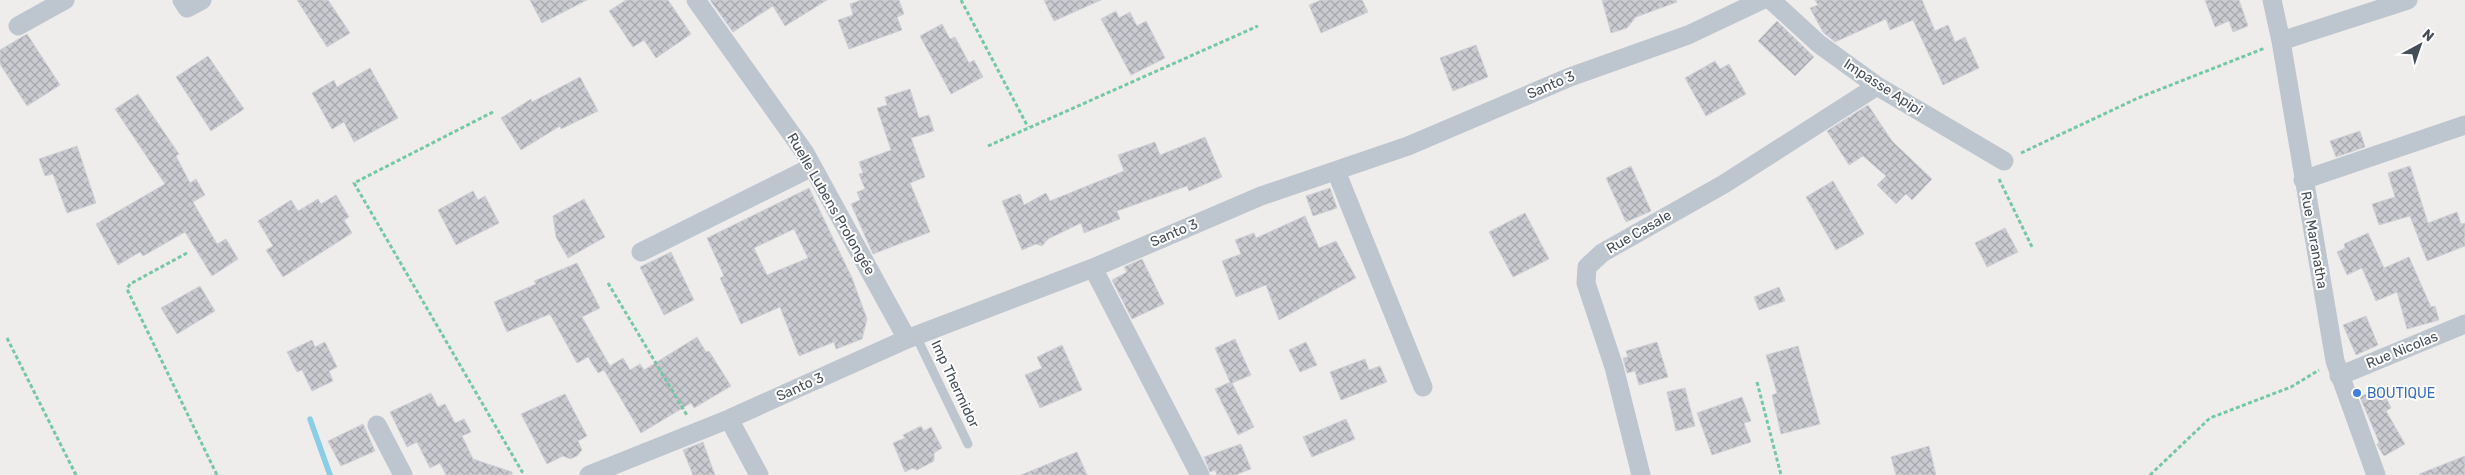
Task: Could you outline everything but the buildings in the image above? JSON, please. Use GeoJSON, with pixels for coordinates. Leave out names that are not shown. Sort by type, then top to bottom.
{"type":"FeatureCollection","features":[{"type":"Feature","properties":{"kind":"street"},"geometry":{"type":"LineString","coordinates":[[18,26],[65,0]]}},
{"type":"Feature","properties":{"kind":"street"},"geometry":{"type":"LineString","coordinates":[[182,0],[187,8],[202,0]]}},
{"type":"Feature","properties":{"kind":"street","name":"Ruelle Lubens Prolongée"},"geometry":{"type":"LineString","coordinates":[[696,0],[812,167],[912,338]]}},
{"type":"Feature","properties":{"kind":"street","name":"Santo 3"},"geometry":{"type":"LineString","coordinates":[[589,475],[729,419],[912,338],[1093,268],[1261,196],[1408,146],[1570,77],[1688,35],[1762,0]]}},
{"type":"Feature","properties":{"kind":"street","name":"Impasse Apipi"},"geometry":{"type":"LineString","coordinates":[[1771,0],[1819,44],[1877,86],[2004,161]]}},
{"type":"Feature","properties":{"kind":"street","name":"Rue Maranatha"},"geometry":{"type":"LineString","coordinates":[[2272,0],[2281,41],[2303,180],[2337,368],[2376,475]]}},
{"type":"Feature","properties":{"kind":"street"},"geometry":{"type":"LineString","coordinates":[[2281,41],[2408,0]]}},
{"type":"Feature","properties":{"kind":"street","name":"Rue Casale"},"geometry":{"type":"LineString","coordinates":[[1641,475],[1614,366],[1586,283],[1587,267],[1602,252],[1724,184],[1877,86]]}},
{"type":"Feature","properties":{"kind":"street"},"geometry":{"type":"LineString","coordinates":[[2303,180],[2465,125]]}},
{"type":"Feature","properties":{"kind":"street"},"geometry":{"type":"LineString","coordinates":[[641,252],[812,167]]}},
{"type":"Feature","properties":{"kind":"street"},"geometry":{"type":"LineString","coordinates":[[1336,171],[1423,387]]}},
{"type":"Feature","properties":{"kind":"street"},"geometry":{"type":"LineString","coordinates":[[1093,268],[1200,475]]}},
{"type":"Feature","properties":{"kind":"street","name":"Rue Nicolas"},"geometry":{"type":"LineString","coordinates":[[2337,368],[2465,324]]}},
{"type":"Feature","properties":{"kind":"street"},"geometry":{"type":"LineString","coordinates":[[729,419],[759,475]]}},
{"type":"Feature","properties":{"kind":"street"},"geometry":{"type":"LineString","coordinates":[[377,425],[403,475]]}},
{"type":"Feature","properties":{"kind":"lane","name":"Imp Thermidor"},"geometry":{"type":"LineString","coordinates":[[912,338],[968,444]]}},
{"type":"Feature","properties":{"kind":"path"},"geometry":{"type":"LineString","coordinates":[[961,0],[1028,128]]}},
{"type":"Feature","properties":{"kind":"path"},"geometry":{"type":"LineString","coordinates":[[988,146],[1258,26]]}},
{"type":"Feature","properties":{"kind":"path"},"geometry":{"type":"LineString","coordinates":[[2033,249],[1997,174],[2004,161],[2138,98],[2281,41]]}},
{"type":"Feature","properties":{"kind":"path"},"geometry":{"type":"LineString","coordinates":[[493,112],[354,183],[524,475]]}},
{"type":"Feature","properties":{"kind":"path"},"geometry":{"type":"LineString","coordinates":[[187,253],[130,284],[127,289],[217,475]]}},
{"type":"Feature","properties":{"kind":"path"},"geometry":{"type":"LineString","coordinates":[[608,283],[696,431]]}},
{"type":"Feature","properties":{"kind":"path"},"geometry":{"type":"LineString","coordinates":[[7,338],[76,475]]}},
{"type":"Feature","properties":{"kind":"path"},"geometry":{"type":"LineString","coordinates":[[2150,475],[2210,418],[2337,368]]}},
{"type":"Feature","properties":{"kind":"path"},"geometry":{"type":"LineString","coordinates":[[1757,382],[1781,475]]}},
{"type":"Feature","properties":{"kind":"waterway"},"geometry":{"type":"LineString","coordinates":[[310,419],[330,475]]}},
{"type":"Feature","properties":{"kind":"place","name":"BOUTIQUE"},"geometry":{"type":"Point","coordinates":[2357,393]}}]}
